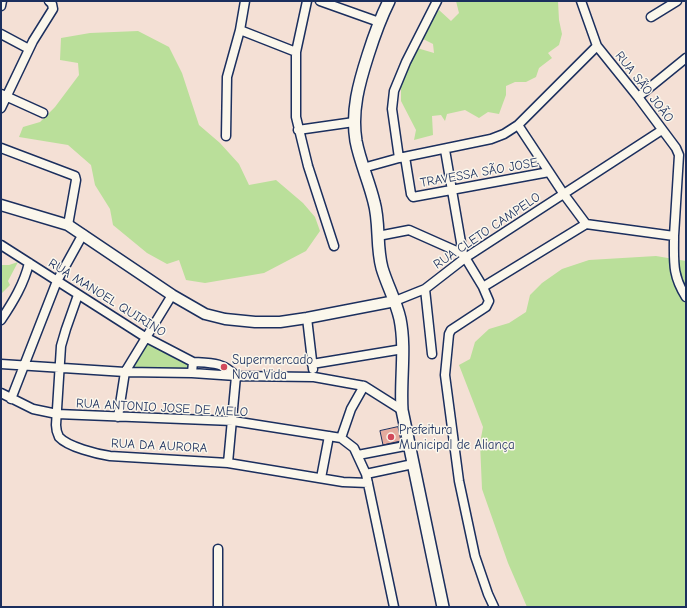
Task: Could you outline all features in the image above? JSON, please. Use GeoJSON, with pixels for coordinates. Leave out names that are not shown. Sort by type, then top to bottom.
{"type":"FeatureCollection","features":[{"type":"Feature","properties":{"kind":"main road"},"geometry":{"type":"LineString","coordinates":[[389,1],[379,22],[358,85],[354,122],[356,140],[374,202],[378,248],[382,268],[395,301],[402,336],[402,410],[443,607]]}},
{"type":"Feature","properties":{"kind":"street"},"geometry":{"type":"LineString","coordinates":[[1,6],[2,1]]}},
{"type":"Feature","properties":{"kind":"street"},"geometry":{"type":"LineString","coordinates":[[1,108],[4,95],[52,9],[52,4],[49,1]]}},
{"type":"Feature","properties":{"kind":"street"},"geometry":{"type":"LineString","coordinates":[[226,136],[227,77],[240,30],[245,1]]}},
{"type":"Feature","properties":{"kind":"street"},"geometry":{"type":"LineString","coordinates":[[307,1],[296,52],[295,105],[298,130],[334,246]]}},
{"type":"Feature","properties":{"kind":"street"},"geometry":{"type":"LineString","coordinates":[[320,1],[379,22]]}},
{"type":"Feature","properties":{"kind":"street"},"geometry":{"type":"LineString","coordinates":[[402,157],[392,109],[394,91],[406,62],[437,1]]}},
{"type":"Feature","properties":{"kind":"street","name":"RUA SÃO JOÃO"},"geometry":{"type":"LineString","coordinates":[[581,1],[597,46],[676,148],[678,155],[674,266],[680,288],[686,297]]}},
{"type":"Feature","properties":{"kind":"street"},"geometry":{"type":"LineString","coordinates":[[651,17],[677,1]]}},
{"type":"Feature","properties":{"kind":"street"},"geometry":{"type":"LineString","coordinates":[[240,30],[296,52]]}},
{"type":"Feature","properties":{"kind":"street"},"geometry":{"type":"LineString","coordinates":[[1,34],[29,49]]}},
{"type":"Feature","properties":{"kind":"street"},"geometry":{"type":"LineString","coordinates":[[363,168],[402,157],[445,150],[504,134],[518,125],[597,46]]}},
{"type":"Feature","properties":{"kind":"street"},"geometry":{"type":"LineString","coordinates":[[638,97],[686,58]]}},
{"type":"Feature","properties":{"kind":"street"},"geometry":{"type":"LineString","coordinates":[[4,95],[43,113]]}},
{"type":"Feature","properties":{"kind":"street"},"geometry":{"type":"LineString","coordinates":[[298,130],[354,122]]}},
{"type":"Feature","properties":{"kind":"street"},"geometry":{"type":"LineString","coordinates":[[518,125],[563,194],[586,224]]}},
{"type":"Feature","properties":{"kind":"street","name":"RUA CLETO CAMPELO"},"geometry":{"type":"LineString","coordinates":[[395,301],[425,289],[464,256],[662,130]]}},
{"type":"Feature","properties":{"kind":"street"},"geometry":{"type":"LineString","coordinates":[[1,148],[75,176],[76,180],[68,225]]}},
{"type":"Feature","properties":{"kind":"street"},"geometry":{"type":"LineString","coordinates":[[445,150],[464,256],[488,299],[488,304],[455,326],[449,334],[445,376],[459,481],[475,556],[494,607]]}},
{"type":"Feature","properties":{"kind":"street","name":"TRAVESSA SÃO JOSE"},"geometry":{"type":"LineString","coordinates":[[402,157],[413,197],[549,172]]}},
{"type":"Feature","properties":{"kind":"street"},"geometry":{"type":"LineString","coordinates":[[1,205],[68,225],[172,295],[205,314],[225,319],[256,322],[280,322],[395,301]]}},
{"type":"Feature","properties":{"kind":"street"},"geometry":{"type":"LineString","coordinates":[[482,287],[586,224],[674,236]]}},
{"type":"Feature","properties":{"kind":"street"},"geometry":{"type":"LineString","coordinates":[[378,236],[408,230],[464,256]]}},
{"type":"Feature","properties":{"kind":"street"},"geometry":{"type":"LineString","coordinates":[[12,399],[23,366],[57,281],[83,234]]}},
{"type":"Feature","properties":{"kind":"street","name":"RUA MANOEL QUIRINO"},"geometry":{"type":"LineString","coordinates":[[1,245],[145,337],[193,362]]}},
{"type":"Feature","properties":{"kind":"street"},"geometry":{"type":"LineString","coordinates":[[1,320],[19,292],[26,277],[29,263]]}},
{"type":"Feature","properties":{"kind":"street"},"geometry":{"type":"LineString","coordinates":[[425,289],[432,354]]}},
{"type":"Feature","properties":{"kind":"street"},"geometry":{"type":"LineString","coordinates":[[1,393],[33,408],[56,414],[61,346],[78,295]]}},
{"type":"Feature","properties":{"kind":"street"},"geometry":{"type":"LineString","coordinates":[[118,417],[125,372],[172,295]]}},
{"type":"Feature","properties":{"kind":"street"},"geometry":{"type":"LineString","coordinates":[[307,318],[314,377]]}},
{"type":"Feature","properties":{"kind":"street"},"geometry":{"type":"LineString","coordinates":[[312,364],[403,350]]}},
{"type":"Feature","properties":{"kind":"street"},"geometry":{"type":"LineString","coordinates":[[192,373],[193,362],[219,364],[230,370],[236,376],[228,462]]}},
{"type":"Feature","properties":{"kind":"street"},"geometry":{"type":"LineString","coordinates":[[1,364],[125,372],[314,377],[364,386],[402,410]]}},
{"type":"Feature","properties":{"kind":"street"},"geometry":{"type":"LineString","coordinates":[[364,386],[351,409],[341,438],[354,448],[366,474],[394,607]]}},
{"type":"Feature","properties":{"kind":"street","name":"RUA ANTONIO JOSE DE MELO"},"geometry":{"type":"LineString","coordinates":[[56,414],[232,422],[341,438]]}},
{"type":"Feature","properties":{"kind":"street","name":"RUA DA AURORA"},"geometry":{"type":"LineString","coordinates":[[56,414],[56,430],[60,438],[78,448],[95,454],[228,462],[343,482],[368,483]]}},
{"type":"Feature","properties":{"kind":"street"},"geometry":{"type":"LineString","coordinates":[[321,478],[329,436]]}},
{"type":"Feature","properties":{"kind":"street"},"geometry":{"type":"LineString","coordinates":[[358,455],[410,445]]}},
{"type":"Feature","properties":{"kind":"street"},"geometry":{"type":"LineString","coordinates":[[366,474],[413,464]]}},
{"type":"Feature","properties":{"kind":"street"},"geometry":{"type":"LineString","coordinates":[[218,549],[218,607]]}},
{"type":"Feature","properties":{"kind":"green space"},"geometry":{"type":"Polygon","coordinates":[[[456,1],[558,1],[559,20],[562,34],[559,45],[548,53],[552,58],[539,68],[536,77],[526,82],[515,82],[506,86],[506,95],[499,114],[488,112],[479,118],[465,110],[447,114],[445,121],[441,115],[432,116],[433,135],[414,140],[416,130],[401,101],[401,85],[417,48],[434,53],[433,44],[423,39],[431,21],[439,10],[451,21],[459,13],[456,1]]]}},
{"type":"Feature","properties":{"kind":"green space"},"geometry":{"type":"Polygon","coordinates":[[[138,31],[169,47],[182,73],[199,125],[220,143],[239,164],[249,185],[276,180],[303,203],[315,217],[320,231],[306,251],[264,273],[205,283],[186,280],[179,260],[167,264],[147,253],[113,225],[110,209],[95,185],[91,165],[68,145],[19,137],[23,127],[40,122],[55,107],[79,75],[78,63],[60,60],[61,38],[90,33],[138,31]]]}},
{"type":"Feature","properties":{"kind":"green space"},"geometry":{"type":"Polygon","coordinates":[[[656,256],[686,261],[686,607],[527,607],[508,563],[482,489],[480,443],[483,427],[459,365],[470,359],[475,342],[489,329],[509,323],[526,312],[530,295],[542,283],[562,269],[589,260],[656,256]]]}},
{"type":"Feature","properties":{"kind":"green space"},"geometry":{"type":"Polygon","coordinates":[[[18,262],[8,281],[10,285],[1,294],[1,265],[9,265],[18,262]]]}},
{"type":"Feature","properties":{"kind":"green space"},"geometry":{"type":"Polygon","coordinates":[[[148,341],[189,363],[187,370],[131,367],[148,341]]]}},
{"type":"Feature","properties":{"kind":"building","name":"Prefeitura Municipal de Aliança"},"geometry":{"type":"Polygon","coordinates":[[[398,427],[401,441],[383,445],[380,431],[398,427]]]}},
{"type":"Feature","properties":{"kind":"place","name":"Supermercado Nova Vida"},"geometry":{"type":"Point","coordinates":[224,367]}},
{"type":"Feature","properties":{"kind":"place","name":"Prefeitura Municipal de Aliança"},"geometry":{"type":"Point","coordinates":[391,437]}}]}
